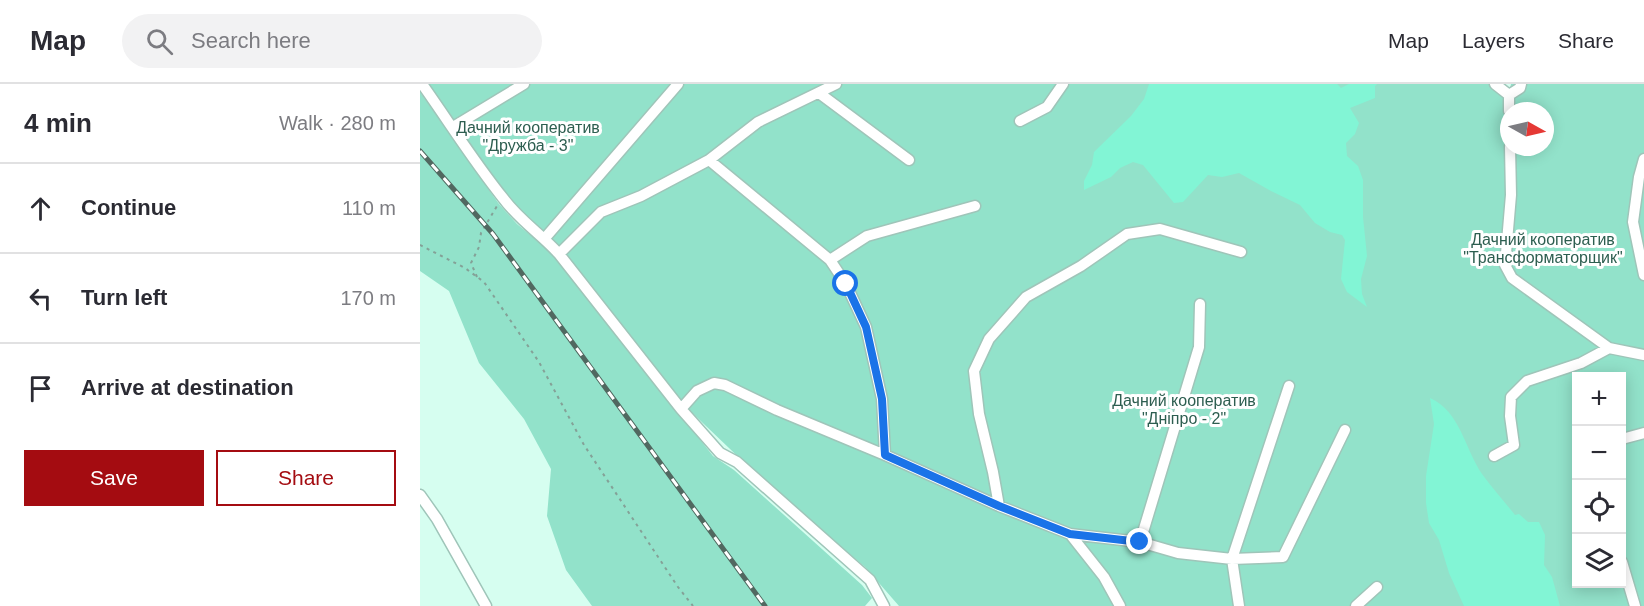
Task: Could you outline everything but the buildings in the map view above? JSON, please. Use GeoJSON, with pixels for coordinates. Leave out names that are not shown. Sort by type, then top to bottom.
{"type":"FeatureCollection","features":[{"type":"Feature","properties":{"kind":"lane"},"geometry":{"type":"LineString","coordinates":[[422,84],[503,199],[523,222],[544,238],[559,254],[681,409],[720,453],[737,462],[870,580],[884,606]]}},
{"type":"Feature","properties":{"kind":"lane"},"geometry":{"type":"LineString","coordinates":[[453,127],[524,84]]}},
{"type":"Feature","properties":{"kind":"lane"},"geometry":{"type":"LineString","coordinates":[[544,238],[678,84]]}},
{"type":"Feature","properties":{"kind":"lane"},"geometry":{"type":"LineString","coordinates":[[559,254],[601,212],[641,196],[708,160],[758,122],[836,84]]}},
{"type":"Feature","properties":{"kind":"lane"},"geometry":{"type":"LineString","coordinates":[[1020,122],[1047,107],[1063,84]]}},
{"type":"Feature","properties":{"kind":"lane"},"geometry":{"type":"LineString","coordinates":[[1495,84],[1509,95]]}},
{"type":"Feature","properties":{"kind":"lane"},"geometry":{"type":"LineString","coordinates":[[1509,95],[1520,88],[1521,84]]}},
{"type":"Feature","properties":{"kind":"lane"},"geometry":{"type":"LineString","coordinates":[[819,93],[909,160]]}},
{"type":"Feature","properties":{"kind":"lane"},"geometry":{"type":"LineString","coordinates":[[1509,95],[1509,102]]}},
{"type":"Feature","properties":{"kind":"lane"},"geometry":{"type":"LineString","coordinates":[[1510,156],[1505,265],[1512,278],[1609,348],[1644,355]]}},
{"type":"Feature","properties":{"kind":"lane"},"geometry":{"type":"LineString","coordinates":[[1644,159],[1639,177],[1633,222],[1644,275]]}},
{"type":"Feature","properties":{"kind":"lane"},"geometry":{"type":"LineString","coordinates":[[708,160],[830,260],[846,284],[866,327],[882,399],[885,455]]}},
{"type":"Feature","properties":{"kind":"lane"},"geometry":{"type":"LineString","coordinates":[[830,260],[867,236],[975,206]]}},
{"type":"Feature","properties":{"kind":"lane"},"geometry":{"type":"LineString","coordinates":[[999,506],[979,414],[974,371],[989,339],[1026,297],[1081,266],[1127,234],[1160,229],[1241,252]]}},
{"type":"Feature","properties":{"kind":"lane"},"geometry":{"type":"LineString","coordinates":[[1140,542],[1199,347],[1200,304]]}},
{"type":"Feature","properties":{"kind":"lane"},"geometry":{"type":"LineString","coordinates":[[1494,456],[1514,445],[1510,416],[1511,397],[1527,381],[1581,363],[1609,348]]}},
{"type":"Feature","properties":{"kind":"lane"},"geometry":{"type":"LineString","coordinates":[[681,409],[697,391],[714,384],[725,385],[777,410],[999,506],[1070,534],[1140,542],[1178,553],[1232,559],[1283,556],[1345,430]]}},
{"type":"Feature","properties":{"kind":"lane"},"geometry":{"type":"LineString","coordinates":[[1239,606],[1232,559],[1289,386]]}},
{"type":"Feature","properties":{"kind":"lane"},"geometry":{"type":"LineString","coordinates":[[1626,438],[1644,433]]}},
{"type":"Feature","properties":{"kind":"lane"},"geometry":{"type":"LineString","coordinates":[[420,495],[437,519],[486,606]]}},
{"type":"Feature","properties":{"kind":"lane"},"geometry":{"type":"LineString","coordinates":[[1070,534],[1104,577],[1120,606]]}},
{"type":"Feature","properties":{"kind":"lane"},"geometry":{"type":"LineString","coordinates":[[1626,576],[1635,606]]}},
{"type":"Feature","properties":{"kind":"lane"},"geometry":{"type":"LineString","coordinates":[[1356,606],[1377,587]]}},
{"type":"Feature","properties":{"kind":"path"},"geometry":{"type":"LineString","coordinates":[[477,277],[471,263],[479,247],[481,232],[503,199]]}},
{"type":"Feature","properties":{"kind":"path"},"geometry":{"type":"LineString","coordinates":[[420,245],[465,268],[484,282],[538,362],[584,445],[671,577],[693,606]]}},
{"type":"Feature","properties":{"kind":"green space"},"geometry":{"type":"Polygon","coordinates":[[[420,84],[1495,84],[1509,94],[1511,84],[1644,84],[1644,606],[899,606],[865,567],[775,492],[661,383],[553,240],[504,201],[420,84]]]}},
{"type":"Feature","properties":{"kind":"green space"},"geometry":{"type":"Polygon","coordinates":[[[420,92],[499,204],[517,224],[557,257],[713,456],[734,470],[862,585],[872,598],[865,606],[592,606],[566,570],[547,516],[551,469],[524,419],[479,363],[449,291],[420,271],[420,92]]]}},
{"type":"Feature","properties":{"kind":"shaded area"},"geometry":{"type":"Polygon","coordinates":[[[1149,84],[1337,84],[1341,88],[1349,84],[1377,84],[1375,98],[1350,108],[1359,123],[1355,134],[1346,143],[1347,156],[1358,166],[1363,180],[1363,217],[1367,256],[1361,279],[1362,294],[1367,307],[1347,292],[1341,279],[1345,240],[1342,235],[1330,232],[1315,223],[1300,205],[1239,173],[1222,177],[1208,175],[1183,202],[1174,203],[1143,165],[1133,162],[1120,168],[1111,177],[1084,190],[1084,181],[1092,165],[1094,152],[1131,116],[1144,99],[1149,84]]]}},
{"type":"Feature","properties":{"kind":"shaded area"},"geometry":{"type":"Polygon","coordinates":[[[1430,398],[1440,404],[1455,421],[1482,474],[1515,515],[1519,514],[1528,522],[1539,522],[1545,535],[1544,565],[1552,577],[1560,606],[1464,606],[1449,573],[1439,540],[1429,523],[1426,476],[1434,424],[1430,398]]]}},
{"type":"Feature","properties":{"kind":"railway"},"geometry":{"type":"LineString","coordinates":[[420,151],[493,234],[765,606]]}},
{"type":"Feature","properties":{"kind":"route"},"geometry":{"type":"LineString","coordinates":[[846,284],[866,327],[882,399],[885,455],[999,506],[1070,534],[1140,542]]}},
{"type":"Feature","properties":{"kind":"park label","name":"Дачний кооператив \"Дружба - 3\""},"geometry":{"type":"Point","coordinates":[528,136]}},
{"type":"Feature","properties":{"kind":"park label","name":"Дачний кооператив \"Трансформаторщик\""},"geometry":{"type":"Point","coordinates":[1543,248]}},
{"type":"Feature","properties":{"kind":"park label","name":"Дачний кооператив \"Дніпро - 2\""},"geometry":{"type":"Point","coordinates":[1184,409]}}]}
